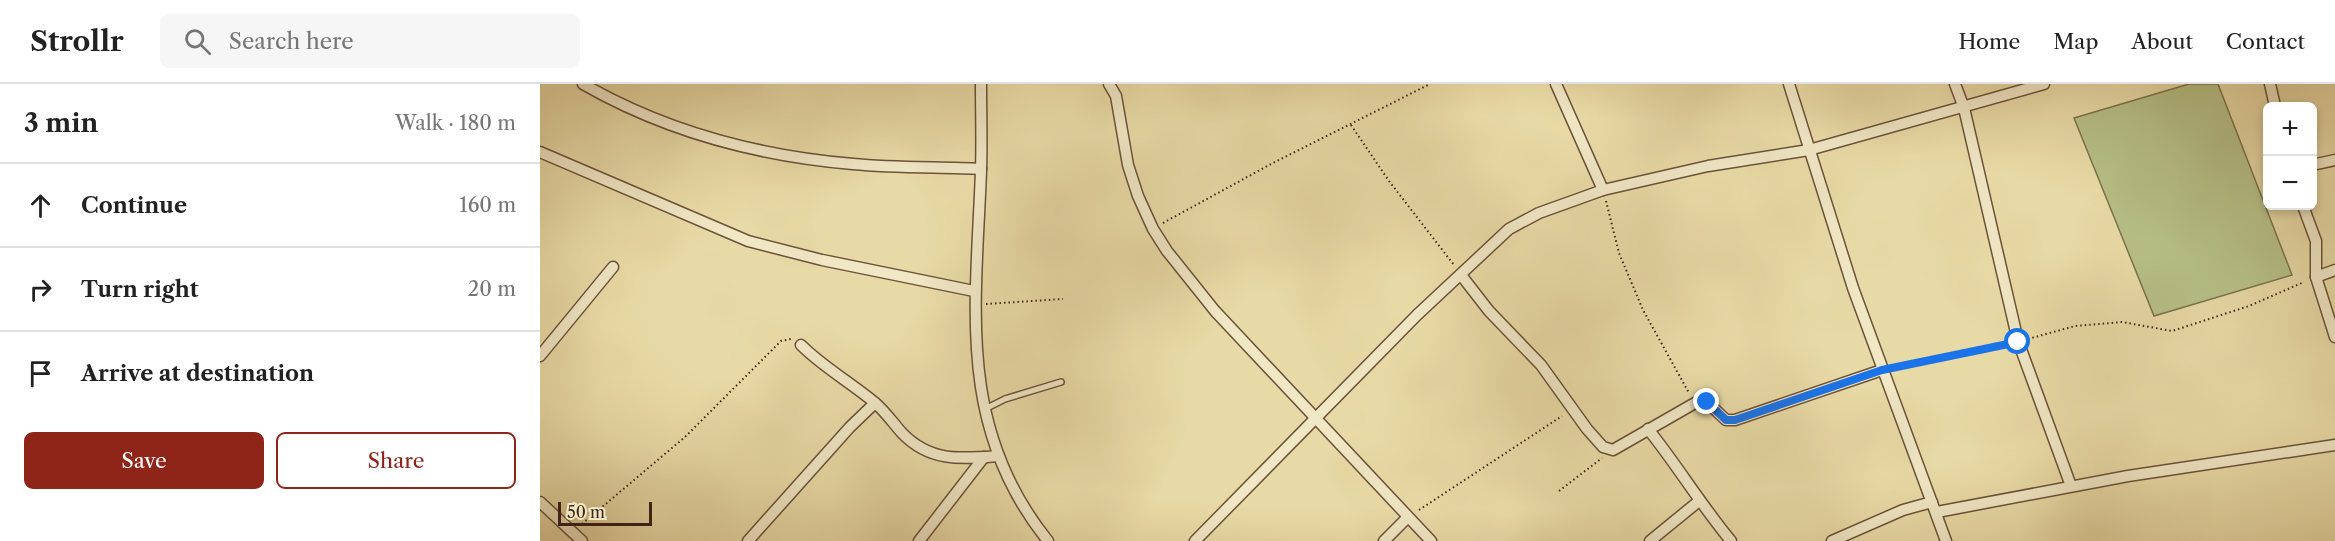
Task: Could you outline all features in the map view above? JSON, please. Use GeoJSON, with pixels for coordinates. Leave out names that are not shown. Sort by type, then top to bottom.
{"type":"FeatureCollection","features":[{"type":"Feature","properties":{"kind":"street"},"geometry":{"type":"LineString","coordinates":[[583,84],[609,99],[661,121],[699,135],[746,146],[854,164],[981,170]]}},
{"type":"Feature","properties":{"kind":"street"},"geometry":{"type":"LineString","coordinates":[[981,84],[981,170],[974,305],[984,410],[997,456],[1022,508],[1048,541]]}},
{"type":"Feature","properties":{"kind":"street"},"geometry":{"type":"LineString","coordinates":[[1109,84],[1116,96],[1128,165],[1153,229],[1215,311],[1431,541]]}},
{"type":"Feature","properties":{"kind":"street"},"geometry":{"type":"LineString","coordinates":[[1556,84],[1603,190]]}},
{"type":"Feature","properties":{"kind":"street"},"geometry":{"type":"LineString","coordinates":[[1790,84],[1830,220],[1882,370],[1946,541]]}},
{"type":"Feature","properties":{"kind":"street"},"geometry":{"type":"LineString","coordinates":[[1956,84],[1964,108],[2018,342],[2071,486]]}},
{"type":"Feature","properties":{"kind":"street"},"geometry":{"type":"LineString","coordinates":[[1195,541],[1315,417],[1509,229],[1539,213],[1603,190],[1731,162],[1809,150],[2044,84]]}},
{"type":"Feature","properties":{"kind":"street"},"geometry":{"type":"LineString","coordinates":[[2270,84],[2275,102]]}},
{"type":"Feature","properties":{"kind":"street"},"geometry":{"type":"LineString","coordinates":[[540,152],[748,241],[822,260],[974,291]]}},
{"type":"Feature","properties":{"kind":"street"},"geometry":{"type":"LineString","coordinates":[[2317,164],[2335,160]]}},
{"type":"Feature","properties":{"kind":"street"},"geometry":{"type":"LineString","coordinates":[[2304,210],[2316,241],[2316,277],[2335,337]]}},
{"type":"Feature","properties":{"kind":"street"},"geometry":{"type":"LineString","coordinates":[[540,356],[614,267]]}},
{"type":"Feature","properties":{"kind":"street"},"geometry":{"type":"LineString","coordinates":[[2316,277],[2335,270]]}},
{"type":"Feature","properties":{"kind":"street"},"geometry":{"type":"LineString","coordinates":[[1461,275],[1489,311],[1541,365],[1599,442],[1613,450],[1695,403],[1707,402],[1731,421],[1882,370]]}},
{"type":"Feature","properties":{"kind":"street"},"geometry":{"type":"LineString","coordinates":[[801,345],[815,359],[875,402],[918,448],[936,456],[954,458],[997,456]]}},
{"type":"Feature","properties":{"kind":"street"},"geometry":{"type":"LineString","coordinates":[[748,541],[849,427],[875,402]]}},
{"type":"Feature","properties":{"kind":"street"},"geometry":{"type":"LineString","coordinates":[[1648,429],[1676,463],[1699,501],[1731,541]]}},
{"type":"Feature","properties":{"kind":"street"},"geometry":{"type":"LineString","coordinates":[[1832,541],[1903,510],[2335,445]]}},
{"type":"Feature","properties":{"kind":"street"},"geometry":{"type":"LineString","coordinates":[[919,541],[984,457]]}},
{"type":"Feature","properties":{"kind":"street"},"geometry":{"type":"LineString","coordinates":[[1650,541],[1699,501]]}},
{"type":"Feature","properties":{"kind":"street"},"geometry":{"type":"LineString","coordinates":[[540,502],[582,541]]}},
{"type":"Feature","properties":{"kind":"street"},"geometry":{"type":"LineString","coordinates":[[1384,541],[1407,518]]}},
{"type":"Feature","properties":{"kind":"lane"},"geometry":{"type":"LineString","coordinates":[[984,410],[1005,399],[1061,382]]}},
{"type":"Feature","properties":{"kind":"path"},"geometry":{"type":"LineString","coordinates":[[1153,229],[1271,164],[1430,84]]}},
{"type":"Feature","properties":{"kind":"path"},"geometry":{"type":"LineString","coordinates":[[1351,125],[1389,181],[1461,275]]}},
{"type":"Feature","properties":{"kind":"path"},"geometry":{"type":"LineString","coordinates":[[1603,190],[1619,253],[1643,310],[1695,403]]}},
{"type":"Feature","properties":{"kind":"path"},"geometry":{"type":"LineString","coordinates":[[1882,370],[2018,342],[2075,326],[2122,322],[2172,332],[2249,306],[2316,277]]}},
{"type":"Feature","properties":{"kind":"path"},"geometry":{"type":"LineString","coordinates":[[974,305],[1063,299]]}},
{"type":"Feature","properties":{"kind":"path"},"geometry":{"type":"LineString","coordinates":[[573,532],[685,437],[781,341],[791,339],[801,345]]}},
{"type":"Feature","properties":{"kind":"path"},"geometry":{"type":"LineString","coordinates":[[1407,518],[1572,409]]}},
{"type":"Feature","properties":{"kind":"path"},"geometry":{"type":"LineString","coordinates":[[1559,491],[1613,450]]}},
{"type":"Feature","properties":{"kind":"green space"},"geometry":{"type":"Polygon","coordinates":[[[2189,84],[2218,84],[2263,200],[2263,210],[2267,210],[2292,275],[2154,316],[2074,118],[2189,84]]]}},
{"type":"Feature","properties":{"kind":"route"},"geometry":{"type":"LineString","coordinates":[[1707,402],[1726,420],[1731,421],[1882,370],[2018,342]]}}]}
